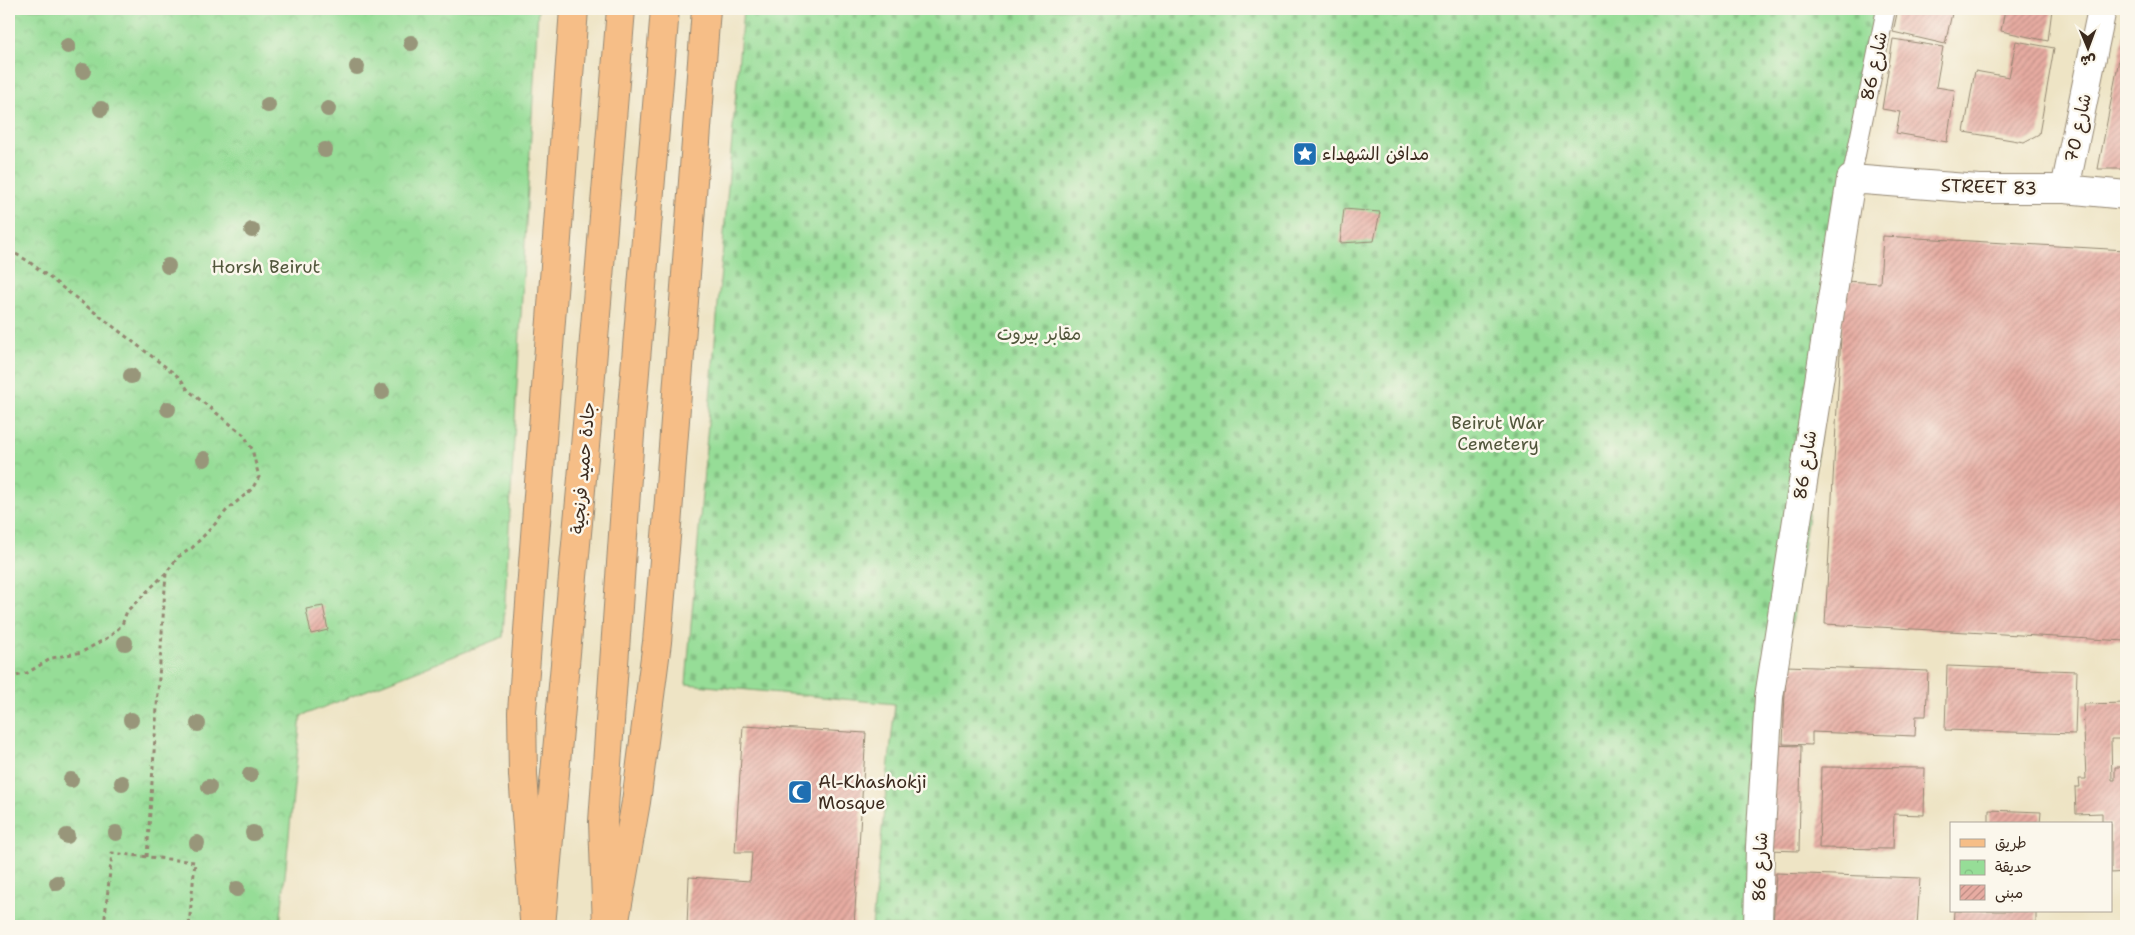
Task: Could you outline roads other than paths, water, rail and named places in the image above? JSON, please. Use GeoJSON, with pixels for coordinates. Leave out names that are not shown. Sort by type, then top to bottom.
{"type":"FeatureCollection","features":[{"type":"Feature","properties":{"kind":"main road"},"geometry":{"type":"LineString","coordinates":[[535,926],[523,775],[522,712],[574,9]]}},
{"type":"Feature","properties":{"kind":"main road","name":"جادة حميد فرنجية"},"geometry":{"type":"LineString","coordinates":[[541,926],[587,424],[621,9]]}},
{"type":"Feature","properties":{"kind":"main road"},"geometry":{"type":"LineString","coordinates":[[607,926],[603,822],[631,420],[665,9]]}},
{"type":"Feature","properties":{"kind":"main road"},"geometry":{"type":"LineString","coordinates":[[614,926],[636,802],[657,642],[706,9]]}},
{"type":"Feature","properties":{"kind":"street","name":"شارع 70"},"geometry":{"type":"LineString","coordinates":[[2065,189],[2102,9]]}},
{"type":"Feature","properties":{"kind":"street","name":"STREET 83"},"geometry":{"type":"LineString","coordinates":[[1851,179],[1979,189],[2065,189],[2126,195]]}},
{"type":"Feature","properties":{"kind":"street","name":"شارع 86"},"geometry":{"type":"LineString","coordinates":[[1758,926],[1760,847],[1769,697],[1851,179]]}},
{"type":"Feature","properties":{"kind":"lane","name":"شارع 86"},"geometry":{"type":"LineString","coordinates":[[1851,179],[1886,9]]}},
{"type":"Feature","properties":{"kind":"place","name":"مدافن الشهداء"},"geometry":{"type":"Point","coordinates":[1305,154]}},
{"type":"Feature","properties":{"kind":"place","name":"Al-Khashokji Mosque"},"geometry":{"type":"Point","coordinates":[800,792]}},
{"type":"Feature","properties":{"kind":"park label","name":"Horsh Beirut"},"geometry":{"type":"Point","coordinates":[266,267]}},
{"type":"Feature","properties":{"kind":"park label","name":"مقابر بيروت"},"geometry":{"type":"Point","coordinates":[1039,334]}},
{"type":"Feature","properties":{"kind":"park label","name":"Beirut War Cemetery"},"geometry":{"type":"Point","coordinates":[1498,433]}}]}
